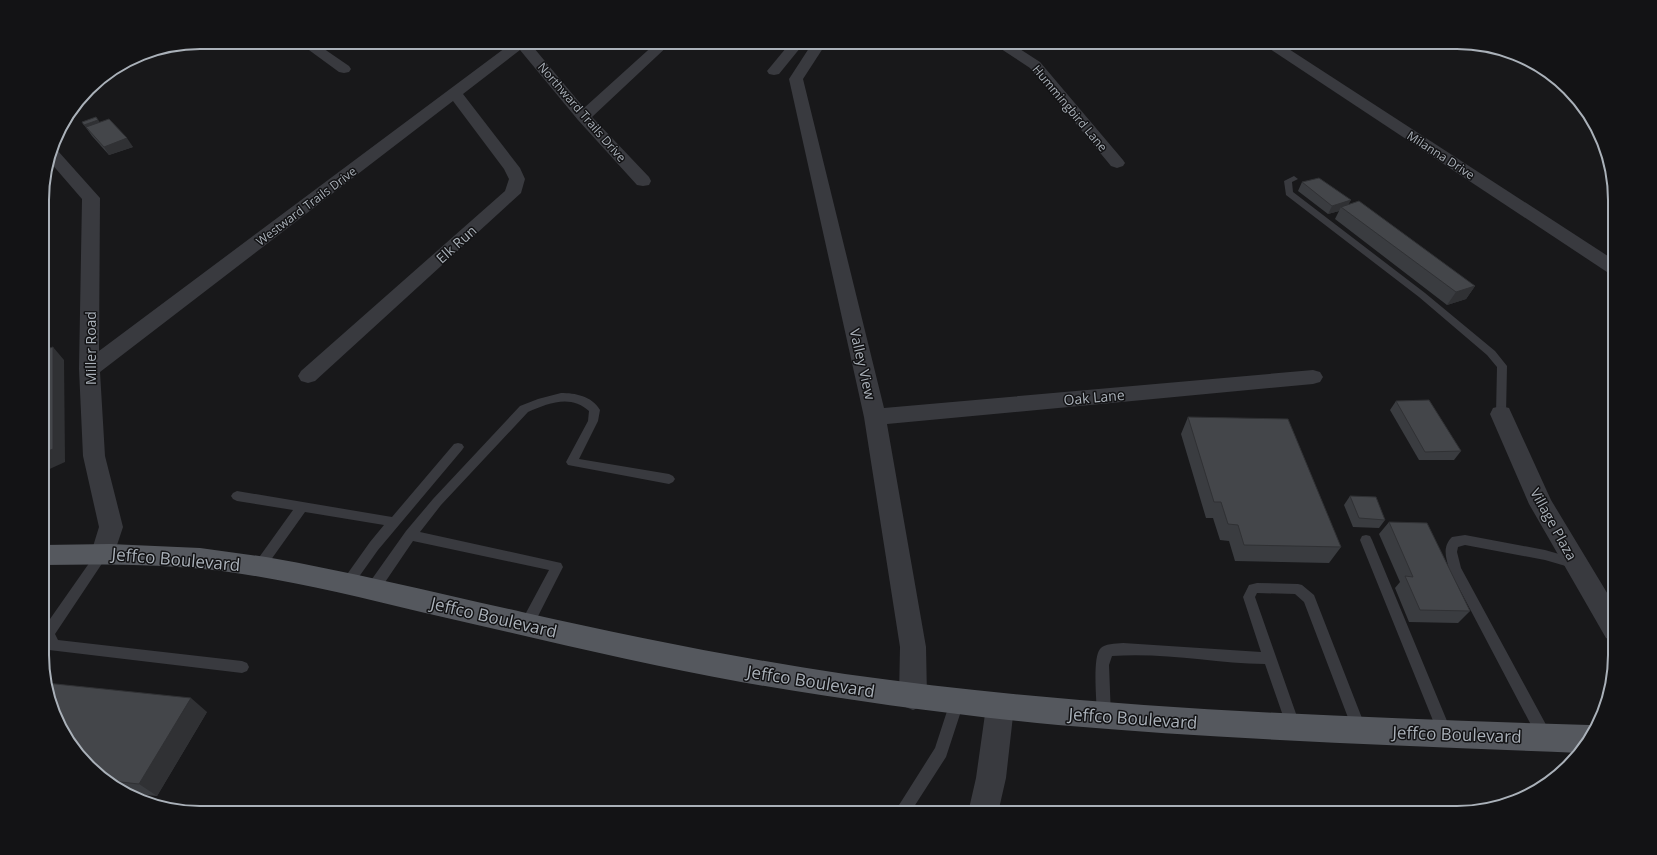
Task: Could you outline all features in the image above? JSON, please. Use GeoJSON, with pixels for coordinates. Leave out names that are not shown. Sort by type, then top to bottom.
{"type":"FeatureCollection","features":[{"type":"Feature","properties":{"kind":"main road","name":"Jeffco Boulevard"},"geometry":{"type":"LineString","coordinates":[[49,555],[103,553],[177,556],[226,561],[360,587],[736,669],[913,697],[1104,717],[1294,728],[1582,739]]}},
{"type":"Feature","properties":{"kind":"street"},"geometry":{"type":"LineString","coordinates":[[315,49],[344,69]]}},
{"type":"Feature","properties":{"kind":"street","name":"Westward Trails Drive"},"geometry":{"type":"LineString","coordinates":[[89,369],[513,49]]}},
{"type":"Feature","properties":{"kind":"street","name":"Northward Trails Drive"},"geometry":{"type":"LineString","coordinates":[[528,49],[583,117],[643,181]]}},
{"type":"Feature","properties":{"kind":"street"},"geometry":{"type":"LineString","coordinates":[[583,117],[657,49]]}},
{"type":"Feature","properties":{"kind":"street"},"geometry":{"type":"LineString","coordinates":[[774,71],[792,49]]}},
{"type":"Feature","properties":{"kind":"street","name":"Valley View"},"geometry":{"type":"LineString","coordinates":[[816,49],[796,80],[875,417],[913,647],[913,697]]}},
{"type":"Feature","properties":{"kind":"street","name":"Hummingbird Lane"},"geometry":{"type":"LineString","coordinates":[[1011,49],[1035,65],[1117,163]]}},
{"type":"Feature","properties":{"kind":"street","name":"Milanna Drive"},"geometry":{"type":"LineString","coordinates":[[1280,49],[1608,264]]}},
{"type":"Feature","properties":{"kind":"street","name":"Elk Run"},"geometry":{"type":"LineString","coordinates":[[308,376],[513,193],[517,179],[512,168],[455,93]]}},
{"type":"Feature","properties":{"kind":"street","name":"Miller Road"},"geometry":{"type":"LineString","coordinates":[[55,158],[91,198],[89,369],[94,456],[105,496],[111,527],[103,553]]}},
{"type":"Feature","properties":{"kind":"street","name":"Oak Lane"},"geometry":{"type":"LineString","coordinates":[[875,417],[1313,377]]}},
{"type":"Feature","properties":{"kind":"street","name":"Village Plaza"},"geometry":{"type":"LineString","coordinates":[[1501,414],[1541,504],[1608,618]]}},
{"type":"Feature","properties":{"kind":"street"},"geometry":{"type":"LineString","coordinates":[[985,806],[992,778],[1000,707]]}},
{"type":"Feature","properties":{"kind":"lane"},"geometry":{"type":"LineString","coordinates":[[1294,179],[1288,181],[1289,193],[1422,295],[1491,353],[1502,366],[1501,414]]}},
{"type":"Feature","properties":{"kind":"lane"},"geometry":{"type":"LineString","coordinates":[[360,587],[410,535],[437,502],[524,409],[541,401],[553,398],[576,398],[590,404],[594,410],[593,421],[572,462],[669,479]]}},
{"type":"Feature","properties":{"kind":"lane"},"geometry":{"type":"LineString","coordinates":[[360,587],[374,546],[458,448]]}},
{"type":"Feature","properties":{"kind":"lane"},"geometry":{"type":"LineString","coordinates":[[236,496],[395,522]]}},
{"type":"Feature","properties":{"kind":"lane"},"geometry":{"type":"LineString","coordinates":[[259,567],[302,507]]}},
{"type":"Feature","properties":{"kind":"lane"},"geometry":{"type":"LineString","coordinates":[[410,535],[557,567],[527,624]]}},
{"type":"Feature","properties":{"kind":"lane"},"geometry":{"type":"LineString","coordinates":[[1366,540],[1445,734]]}},
{"type":"Feature","properties":{"kind":"lane"},"geometry":{"type":"LineString","coordinates":[[1545,737],[1455,569],[1451,552],[1452,545],[1456,541],[1465,540],[1545,555],[1576,564]]}},
{"type":"Feature","properties":{"kind":"lane"},"geometry":{"type":"LineString","coordinates":[[49,632],[103,553]]}},
{"type":"Feature","properties":{"kind":"lane"},"geometry":{"type":"LineString","coordinates":[[1294,728],[1249,597],[1253,589],[1298,589],[1309,599],[1361,731]]}},
{"type":"Feature","properties":{"kind":"lane"},"geometry":{"type":"LineString","coordinates":[[49,635],[54,646],[242,667]]}},
{"type":"Feature","properties":{"kind":"lane"},"geometry":{"type":"LineString","coordinates":[[1104,717],[1102,665],[1104,654],[1109,650],[1123,649],[1205,653],[1233,657],[1270,658]]}},
{"type":"Feature","properties":{"kind":"lane"},"geometry":{"type":"LineString","coordinates":[[906,806],[941,752],[957,702]]}},
{"type":"Feature","properties":{"kind":"building"},"geometry":{"type":"Polygon","coordinates":[[[96,117],[98,120],[84,125],[82,122],[96,117]]]}},
{"type":"Feature","properties":{"kind":"building"},"geometry":{"type":"Polygon","coordinates":[[[109,119],[127,138],[104,147],[86,127],[109,119]]]}},
{"type":"Feature","properties":{"kind":"building"},"geometry":{"type":"Polygon","coordinates":[[[1319,178],[1351,200],[1332,206],[1302,182],[1319,178]]]}},
{"type":"Feature","properties":{"kind":"building"},"geometry":{"type":"Polygon","coordinates":[[[1359,201],[1475,286],[1456,292],[1341,207],[1359,201]]]}},
{"type":"Feature","properties":{"kind":"building"},"geometry":{"type":"Polygon","coordinates":[[[53,347],[53,449],[49,451],[49,348],[53,347]]]}},
{"type":"Feature","properties":{"kind":"building"},"geometry":{"type":"Polygon","coordinates":[[[1429,400],[1461,451],[1425,452],[1396,401],[1429,400]]]}},
{"type":"Feature","properties":{"kind":"building"},"geometry":{"type":"Polygon","coordinates":[[[1188,417],[1288,419],[1341,547],[1244,545],[1238,525],[1228,524],[1221,502],[1214,502],[1188,417]]]}},
{"type":"Feature","properties":{"kind":"building"},"geometry":{"type":"Polygon","coordinates":[[[1350,496],[1376,497],[1385,520],[1359,518],[1350,496]]]}},
{"type":"Feature","properties":{"kind":"building"},"geometry":{"type":"Polygon","coordinates":[[[1389,522],[1427,523],[1470,611],[1420,610],[1405,576],[1413,577],[1389,522]]]}},
{"type":"Feature","properties":{"kind":"building"},"geometry":{"type":"Polygon","coordinates":[[[52,684],[191,698],[139,784],[119,782],[93,762],[80,747],[69,730],[57,703],[52,684]]]}}]}
